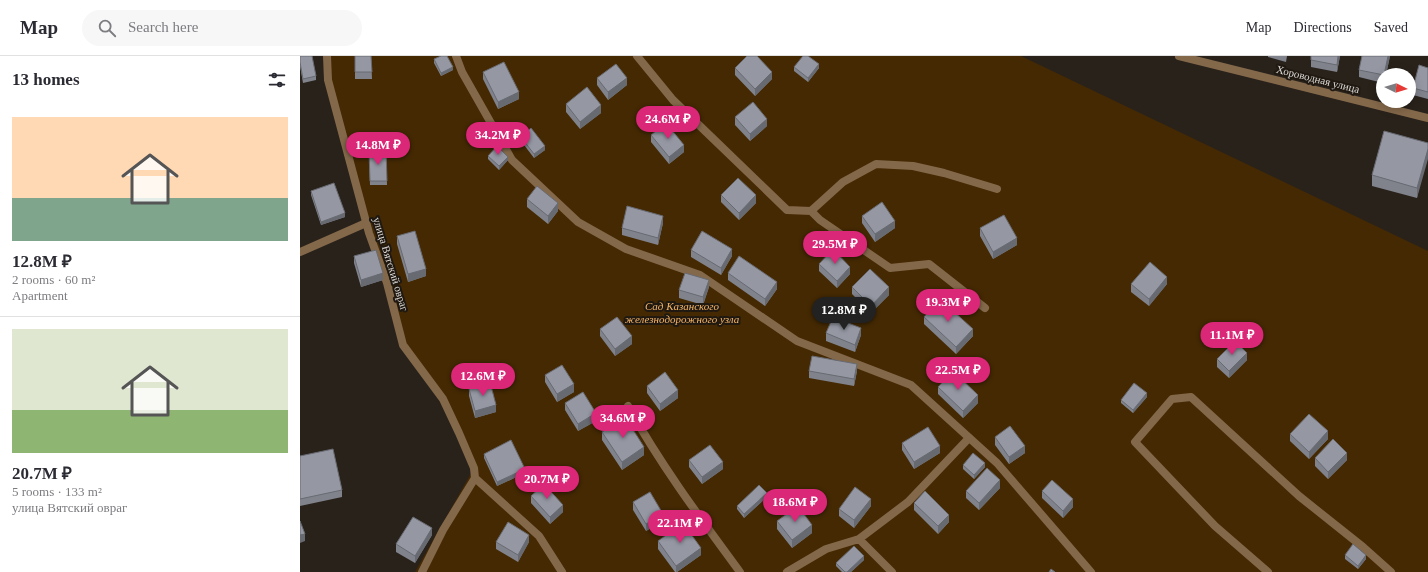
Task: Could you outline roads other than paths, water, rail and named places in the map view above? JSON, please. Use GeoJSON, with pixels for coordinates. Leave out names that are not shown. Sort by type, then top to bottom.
{"type":"FeatureCollection","features":[{"type":"Feature","properties":{"kind":"street","name":"улица Вятский овраг"},"geometry":{"type":"LineString","coordinates":[[327,56],[328,80],[366,223],[387,283],[403,345],[443,399],[474,468],[475,478]]}},
{"type":"Feature","properties":{"kind":"street"},"geometry":{"type":"LineString","coordinates":[[456,56],[462,72],[512,160],[578,222],[626,250],[700,275],[798,341],[912,385],[997,463],[1091,572]]}},
{"type":"Feature","properties":{"kind":"street"},"geometry":{"type":"LineString","coordinates":[[637,56],[673,100],[787,210],[811,211],[820,220],[890,268],[929,264],[985,308]]}},
{"type":"Feature","properties":{"kind":"street","name":"Хороводная улица"},"geometry":{"type":"LineString","coordinates":[[1179,56],[1428,118]]}},
{"type":"Feature","properties":{"kind":"street"},"geometry":{"type":"LineString","coordinates":[[811,211],[843,182],[876,164],[913,166],[944,173],[997,189]]}},
{"type":"Feature","properties":{"kind":"street"},"geometry":{"type":"LineString","coordinates":[[300,252],[366,223]]}},
{"type":"Feature","properties":{"kind":"street"},"geometry":{"type":"LineString","coordinates":[[1268,572],[1214,526],[1135,442],[1172,399],[1191,397],[1299,496],[1363,547],[1391,572]]}},
{"type":"Feature","properties":{"kind":"street"},"geometry":{"type":"LineString","coordinates":[[628,406],[640,428],[685,495],[740,572]]}},
{"type":"Feature","properties":{"kind":"street"},"geometry":{"type":"LineString","coordinates":[[787,572],[826,549],[859,538],[908,502],[969,438]]}},
{"type":"Feature","properties":{"kind":"street"},"geometry":{"type":"LineString","coordinates":[[422,572],[443,530],[475,478],[539,536],[562,572]]}},
{"type":"Feature","properties":{"kind":"street"},"geometry":{"type":"LineString","coordinates":[[859,538],[892,572]]}},
{"type":"Feature","properties":{"kind":"park label","name":"Сад Казанского железнодорожного узла"},"geometry":{"type":"Point","coordinates":[682,312]}}]}
